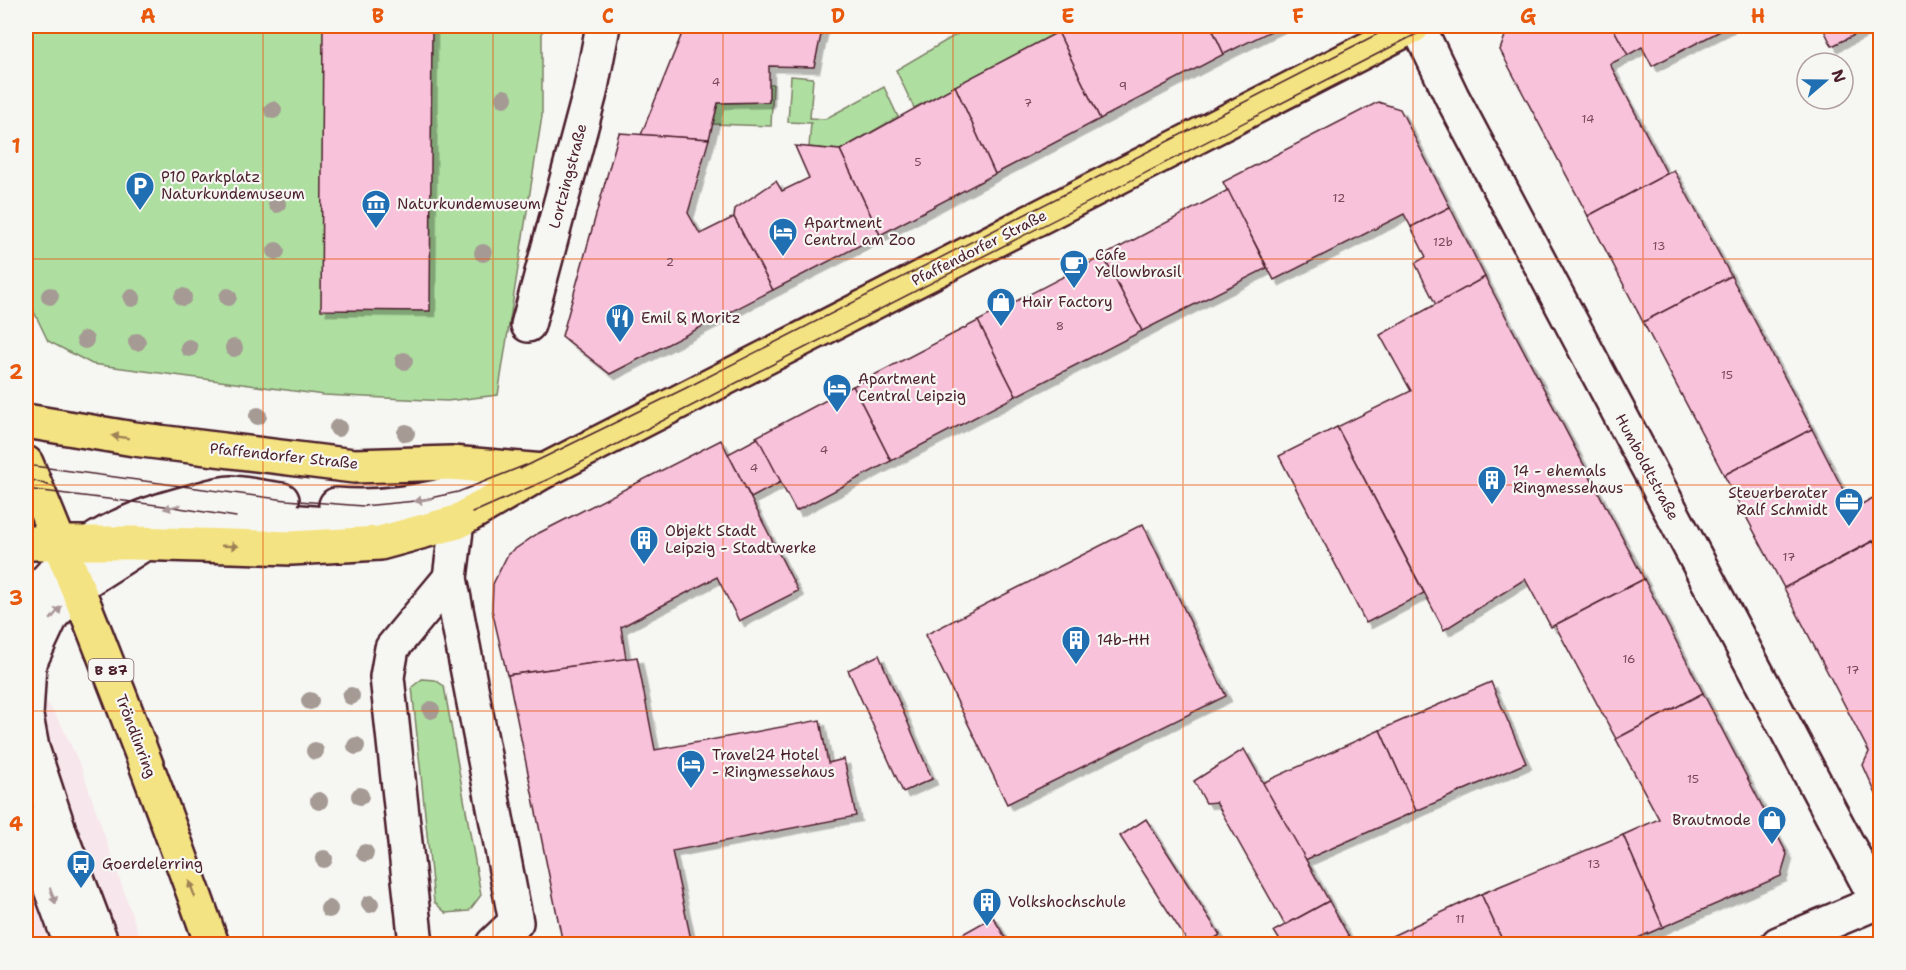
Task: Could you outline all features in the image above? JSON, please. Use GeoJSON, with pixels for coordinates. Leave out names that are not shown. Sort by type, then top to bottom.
{"type":"FeatureCollection","features":[{"type":"Feature","properties":{"kind":"main road","name":"Pfaffendorfer Straße"},"geometry":{"type":"LineString","coordinates":[[73,559],[145,543],[291,548],[380,543],[464,517],[532,470],[1413,26]]}},
{"type":"Feature","properties":{"kind":"main road","name":"Pfaffendorfer Straße"},"geometry":{"type":"LineString","coordinates":[[26,421],[134,439],[354,466],[451,463],[532,470]]}},
{"type":"Feature","properties":{"kind":"main road","name":"Tröndlinring"},"geometry":{"type":"LineString","coordinates":[[26,463],[73,559],[212,945]]}},
{"type":"Feature","properties":{"kind":"main road"},"geometry":{"type":"LineString","coordinates":[[26,543],[73,559]]}},
{"type":"Feature","properties":{"kind":"street","name":"Lortzingstraße"},"geometry":{"type":"LineString","coordinates":[[528,325],[590,93],[603,26]]}},
{"type":"Feature","properties":{"kind":"street","name":"Humboldtstraße"},"geometry":{"type":"LineString","coordinates":[[1418,26],[1452,97],[1880,903]]}},
{"type":"Feature","properties":{"kind":"street"},"geometry":{"type":"LineString","coordinates":[[26,605],[73,559],[122,523],[151,513],[229,493],[363,507],[417,502],[458,493],[532,470]]}},
{"type":"Feature","properties":{"kind":"street"},"geometry":{"type":"LineString","coordinates":[[464,517],[450,578],[516,922],[493,945]]}},
{"type":"Feature","properties":{"kind":"street"},"geometry":{"type":"LineString","coordinates":[[73,559],[108,564],[145,543]]}},
{"type":"Feature","properties":{"kind":"street"},"geometry":{"type":"LineString","coordinates":[[58,827],[32,748],[26,716],[27,686],[29,664],[38,640],[52,615],[73,559]]}},
{"type":"Feature","properties":{"kind":"street"},"geometry":{"type":"LineString","coordinates":[[416,945],[387,677],[392,648],[450,578]]}},
{"type":"Feature","properties":{"kind":"street"},"geometry":{"type":"LineString","coordinates":[[26,743],[102,945]]}},
{"type":"Feature","properties":{"kind":"street"},"geometry":{"type":"LineString","coordinates":[[26,821],[71,945]]}},
{"type":"Feature","properties":{"kind":"street"},"geometry":{"type":"LineString","coordinates":[[1778,945],[1880,903]]}},
{"type":"Feature","properties":{"kind":"shaded area"},"geometry":{"type":"Polygon","coordinates":[[[26,669],[62,726],[81,767],[142,944],[26,944],[26,669]]]}},
{"type":"Feature","properties":{"kind":"green space"},"geometry":{"type":"Polygon","coordinates":[[[26,26],[542,26],[542,116],[498,395],[447,401],[324,395],[92,364],[48,341],[26,295],[26,26]]]}},
{"type":"Feature","properties":{"kind":"green space"},"geometry":{"type":"Polygon","coordinates":[[[971,26],[1070,26],[914,108],[896,70],[971,26]]]}},
{"type":"Feature","properties":{"kind":"green space"},"geometry":{"type":"Polygon","coordinates":[[[791,76],[813,78],[810,118],[825,119],[884,87],[898,117],[840,150],[809,147],[811,123],[788,122],[791,76]]]}},
{"type":"Feature","properties":{"kind":"green space"},"geometry":{"type":"Polygon","coordinates":[[[769,84],[773,84],[771,126],[713,124],[718,103],[769,102],[769,84]]]}},
{"type":"Feature","properties":{"kind":"green space"},"geometry":{"type":"Polygon","coordinates":[[[422,679],[435,680],[444,686],[481,895],[469,911],[446,913],[434,902],[412,687],[422,679]]]}},
{"type":"Feature","properties":{"kind":"building","name":"Naturkundemuseum"},"geometry":{"type":"Polygon","coordinates":[[[323,26],[432,26],[430,311],[321,310],[323,26]]]}},
{"type":"Feature","properties":{"kind":"building"},"geometry":{"type":"Polygon","coordinates":[[[685,26],[823,26],[814,67],[769,66],[769,102],[718,103],[709,139],[641,135],[685,26]]]}},
{"type":"Feature","properties":{"kind":"building"},"geometry":{"type":"Polygon","coordinates":[[[1070,26],[1211,26],[1224,54],[1100,119],[1058,32],[1070,26]]]}},
{"type":"Feature","properties":{"kind":"building"},"geometry":{"type":"Polygon","coordinates":[[[1211,26],[1281,26],[1224,54],[1211,26]]]}},
{"type":"Feature","properties":{"kind":"building"},"geometry":{"type":"Polygon","coordinates":[[[1520,26],[1612,26],[1628,55],[1610,64],[1667,174],[1588,216],[1500,50],[1506,33],[1520,26]]]}},
{"type":"Feature","properties":{"kind":"building"},"geometry":{"type":"Polygon","coordinates":[[[1612,26],[1730,26],[1652,66],[1642,47],[1628,55],[1612,26]]]}},
{"type":"Feature","properties":{"kind":"building"},"geometry":{"type":"Polygon","coordinates":[[[1822,26],[1873,26],[1832,46],[1822,26]]]}},
{"type":"Feature","properties":{"kind":"building"},"geometry":{"type":"Polygon","coordinates":[[[1058,32],[1100,119],[995,174],[955,86],[1058,32]]]}},
{"type":"Feature","properties":{"kind":"building"},"geometry":{"type":"Polygon","coordinates":[[[955,86],[995,174],[880,235],[840,150],[955,86]]]}},
{"type":"Feature","properties":{"kind":"building"},"geometry":{"type":"Polygon","coordinates":[[[1378,102],[1400,109],[1450,207],[1411,227],[1404,214],[1274,280],[1223,182],[1378,102]]]}},
{"type":"Feature","properties":{"kind":"building"},"geometry":{"type":"Polygon","coordinates":[[[619,133],[709,139],[688,213],[700,234],[734,217],[773,290],[610,374],[562,336],[619,133]]]}},
{"type":"Feature","properties":{"kind":"building"},"geometry":{"type":"Polygon","coordinates":[[[795,146],[840,150],[880,235],[773,290],[734,217],[735,209],[776,181],[782,191],[809,178],[795,146]]]}},
{"type":"Feature","properties":{"kind":"building"},"geometry":{"type":"Polygon","coordinates":[[[1674,170],[1731,276],[1643,322],[1588,216],[1674,170]]]}},
{"type":"Feature","properties":{"kind":"building"},"geometry":{"type":"Polygon","coordinates":[[[1228,190],[1267,268],[1142,331],[1103,256],[1228,190]]]}},
{"type":"Feature","properties":{"kind":"building"},"geometry":{"type":"Polygon","coordinates":[[[1450,207],[1485,277],[1436,305],[1415,263],[1426,257],[1411,227],[1450,207]]]}},
{"type":"Feature","properties":{"kind":"building"},"geometry":{"type":"Polygon","coordinates":[[[1103,256],[1142,331],[1016,396],[978,321],[1103,256]]]}},
{"type":"Feature","properties":{"kind":"building"},"geometry":{"type":"Polygon","coordinates":[[[1731,276],[1812,429],[1724,475],[1643,322],[1731,276]]]}},
{"type":"Feature","properties":{"kind":"building","name":"14 - ehemals Ringmessehaus"},"geometry":{"type":"Polygon","coordinates":[[[1485,277],[1644,579],[1551,627],[1525,579],[1444,630],[1337,427],[1411,391],[1380,335],[1485,277]]]}},
{"type":"Feature","properties":{"kind":"building"},"geometry":{"type":"Polygon","coordinates":[[[978,321],[1016,396],[891,461],[853,386],[978,321]]]}},
{"type":"Feature","properties":{"kind":"building"},"geometry":{"type":"Polygon","coordinates":[[[853,386],[891,461],[796,511],[756,437],[853,386]]]}},
{"type":"Feature","properties":{"kind":"building"},"geometry":{"type":"Polygon","coordinates":[[[1337,427],[1424,593],[1366,623],[1279,456],[1337,427]]]}},
{"type":"Feature","properties":{"kind":"building"},"geometry":{"type":"Polygon","coordinates":[[[1812,429],[1853,509],[1880,494],[1880,537],[1784,588],[1724,475],[1812,429]]]}},
{"type":"Feature","properties":{"kind":"building"},"geometry":{"type":"Polygon","coordinates":[[[758,438],[781,482],[751,498],[728,454],[758,438]]]}},
{"type":"Feature","properties":{"kind":"building","name":"Objekt Stadt Leipzig - Stadtwerke"},"geometry":{"type":"Polygon","coordinates":[[[721,440],[798,591],[739,621],[717,577],[621,627],[626,659],[507,675],[492,610],[493,584],[508,554],[537,534],[721,440]]]}},
{"type":"Feature","properties":{"kind":"building","name":"14b-HH"},"geometry":{"type":"Polygon","coordinates":[[[1143,524],[1226,696],[1007,804],[925,635],[1143,524]]]}},
{"type":"Feature","properties":{"kind":"building"},"geometry":{"type":"Polygon","coordinates":[[[1874,541],[1880,555],[1880,796],[1876,794],[1863,765],[1869,752],[1784,588],[1874,541]]]}},
{"type":"Feature","properties":{"kind":"building"},"geometry":{"type":"Polygon","coordinates":[[[1644,579],[1703,693],[1616,739],[1555,625],[1644,579]]]}},
{"type":"Feature","properties":{"kind":"building"},"geometry":{"type":"Polygon","coordinates":[[[879,655],[932,779],[903,792],[848,670],[879,655]]]}},
{"type":"Feature","properties":{"kind":"building","name":"Travel24 Hotel - Ringmessehaus"},"geometry":{"type":"Polygon","coordinates":[[[637,657],[655,750],[820,720],[828,763],[844,759],[856,816],[672,851],[692,944],[563,944],[508,675],[637,657]]]}},
{"type":"Feature","properties":{"kind":"building"},"geometry":{"type":"Polygon","coordinates":[[[1491,682],[1526,763],[1416,811],[1380,730],[1491,682]]]}},
{"type":"Feature","properties":{"kind":"building"},"geometry":{"type":"Polygon","coordinates":[[[1703,693],[1787,854],[1781,876],[1663,927],[1623,835],[1659,819],[1616,739],[1703,693]]]}},
{"type":"Feature","properties":{"kind":"building"},"geometry":{"type":"Polygon","coordinates":[[[1380,730],[1416,811],[1305,860],[1262,783],[1380,730]]]}},
{"type":"Feature","properties":{"kind":"building"},"geometry":{"type":"Polygon","coordinates":[[[1244,749],[1329,901],[1285,925],[1216,802],[1206,803],[1194,781],[1244,749]]]}},
{"type":"Feature","properties":{"kind":"building"},"geometry":{"type":"Polygon","coordinates":[[[1146,819],[1220,935],[1206,944],[1189,944],[1120,836],[1146,819]]]}},
{"type":"Feature","properties":{"kind":"building"},"geometry":{"type":"Polygon","coordinates":[[[1623,835],[1663,927],[1624,944],[1504,944],[1481,894],[1623,835]]]}},
{"type":"Feature","properties":{"kind":"building"},"geometry":{"type":"Polygon","coordinates":[[[1481,894],[1504,944],[1375,944],[1481,894]]]}},
{"type":"Feature","properties":{"kind":"building"},"geometry":{"type":"Polygon","coordinates":[[[1329,901],[1353,944],[1282,944],[1274,931],[1329,901]]]}},
{"type":"Feature","properties":{"kind":"building","name":"Volkshochschule"},"geometry":{"type":"Polygon","coordinates":[[[993,917],[1009,944],[964,944],[959,936],[993,917]]]}},
{"type":"Feature","properties":{"kind":"tram line"},"geometry":{"type":"LineString","coordinates":[[520,469],[686,388],[1393,26]]}},
{"type":"Feature","properties":{"kind":"tram line"},"geometry":{"type":"LineString","coordinates":[[472,513],[549,479],[1432,26]]}},
{"type":"Feature","properties":{"kind":"tram line"},"geometry":{"type":"LineString","coordinates":[[26,465],[286,500],[363,506],[416,501],[458,492],[526,465]]}},
{"type":"Feature","properties":{"kind":"tram line"},"geometry":{"type":"LineString","coordinates":[[26,478],[54,487]]}},
{"type":"Feature","properties":{"kind":"tram line"},"geometry":{"type":"LineString","coordinates":[[26,489],[236,517]]}},
{"type":"Feature","properties":{"kind":"place","name":"P10 Parkplatz Naturkundemuseum"},"geometry":{"type":"Point","coordinates":[140,212]}},
{"type":"Feature","properties":{"kind":"place","name":"Naturkundemuseum"},"geometry":{"type":"Point","coordinates":[376,230]}},
{"type":"Feature","properties":{"kind":"place","name":"Apartment Central am Zoo"},"geometry":{"type":"Point","coordinates":[783,258]}},
{"type":"Feature","properties":{"kind":"place","name":"Cafe Yellowbrasil"},"geometry":{"type":"Point","coordinates":[1074,290]}},
{"type":"Feature","properties":{"kind":"place","name":"Hair Factory"},"geometry":{"type":"Point","coordinates":[1001,328]}},
{"type":"Feature","properties":{"kind":"place","name":"Emil & Moritz"},"geometry":{"type":"Point","coordinates":[620,344]}},
{"type":"Feature","properties":{"kind":"place","name":"Apartment Central Leipzig"},"geometry":{"type":"Point","coordinates":[837,414]}},
{"type":"Feature","properties":{"kind":"place","name":"14 - ehemals Ringmessehaus"},"geometry":{"type":"Point","coordinates":[1492,506]}},
{"type":"Feature","properties":{"kind":"place","name":"Steuerberater Ralf Schmidt"},"geometry":{"type":"Point","coordinates":[1849,528]}},
{"type":"Feature","properties":{"kind":"place","name":"Objekt Stadt Leipzig - Stadtwerke"},"geometry":{"type":"Point","coordinates":[644,566]}},
{"type":"Feature","properties":{"kind":"place","name":"14b-HH"},"geometry":{"type":"Point","coordinates":[1076,666]}},
{"type":"Feature","properties":{"kind":"place","name":"Travel24 Hotel - Ringmessehaus"},"geometry":{"type":"Point","coordinates":[691,790]}},
{"type":"Feature","properties":{"kind":"place","name":"Brautmode"},"geometry":{"type":"Point","coordinates":[1772,846]}},
{"type":"Feature","properties":{"kind":"place","name":"Goerdelerring"},"geometry":{"type":"Point","coordinates":[81,890]}},
{"type":"Feature","properties":{"kind":"place","name":"Volkshochschule"},"geometry":{"type":"Point","coordinates":[987,928]}}]}
